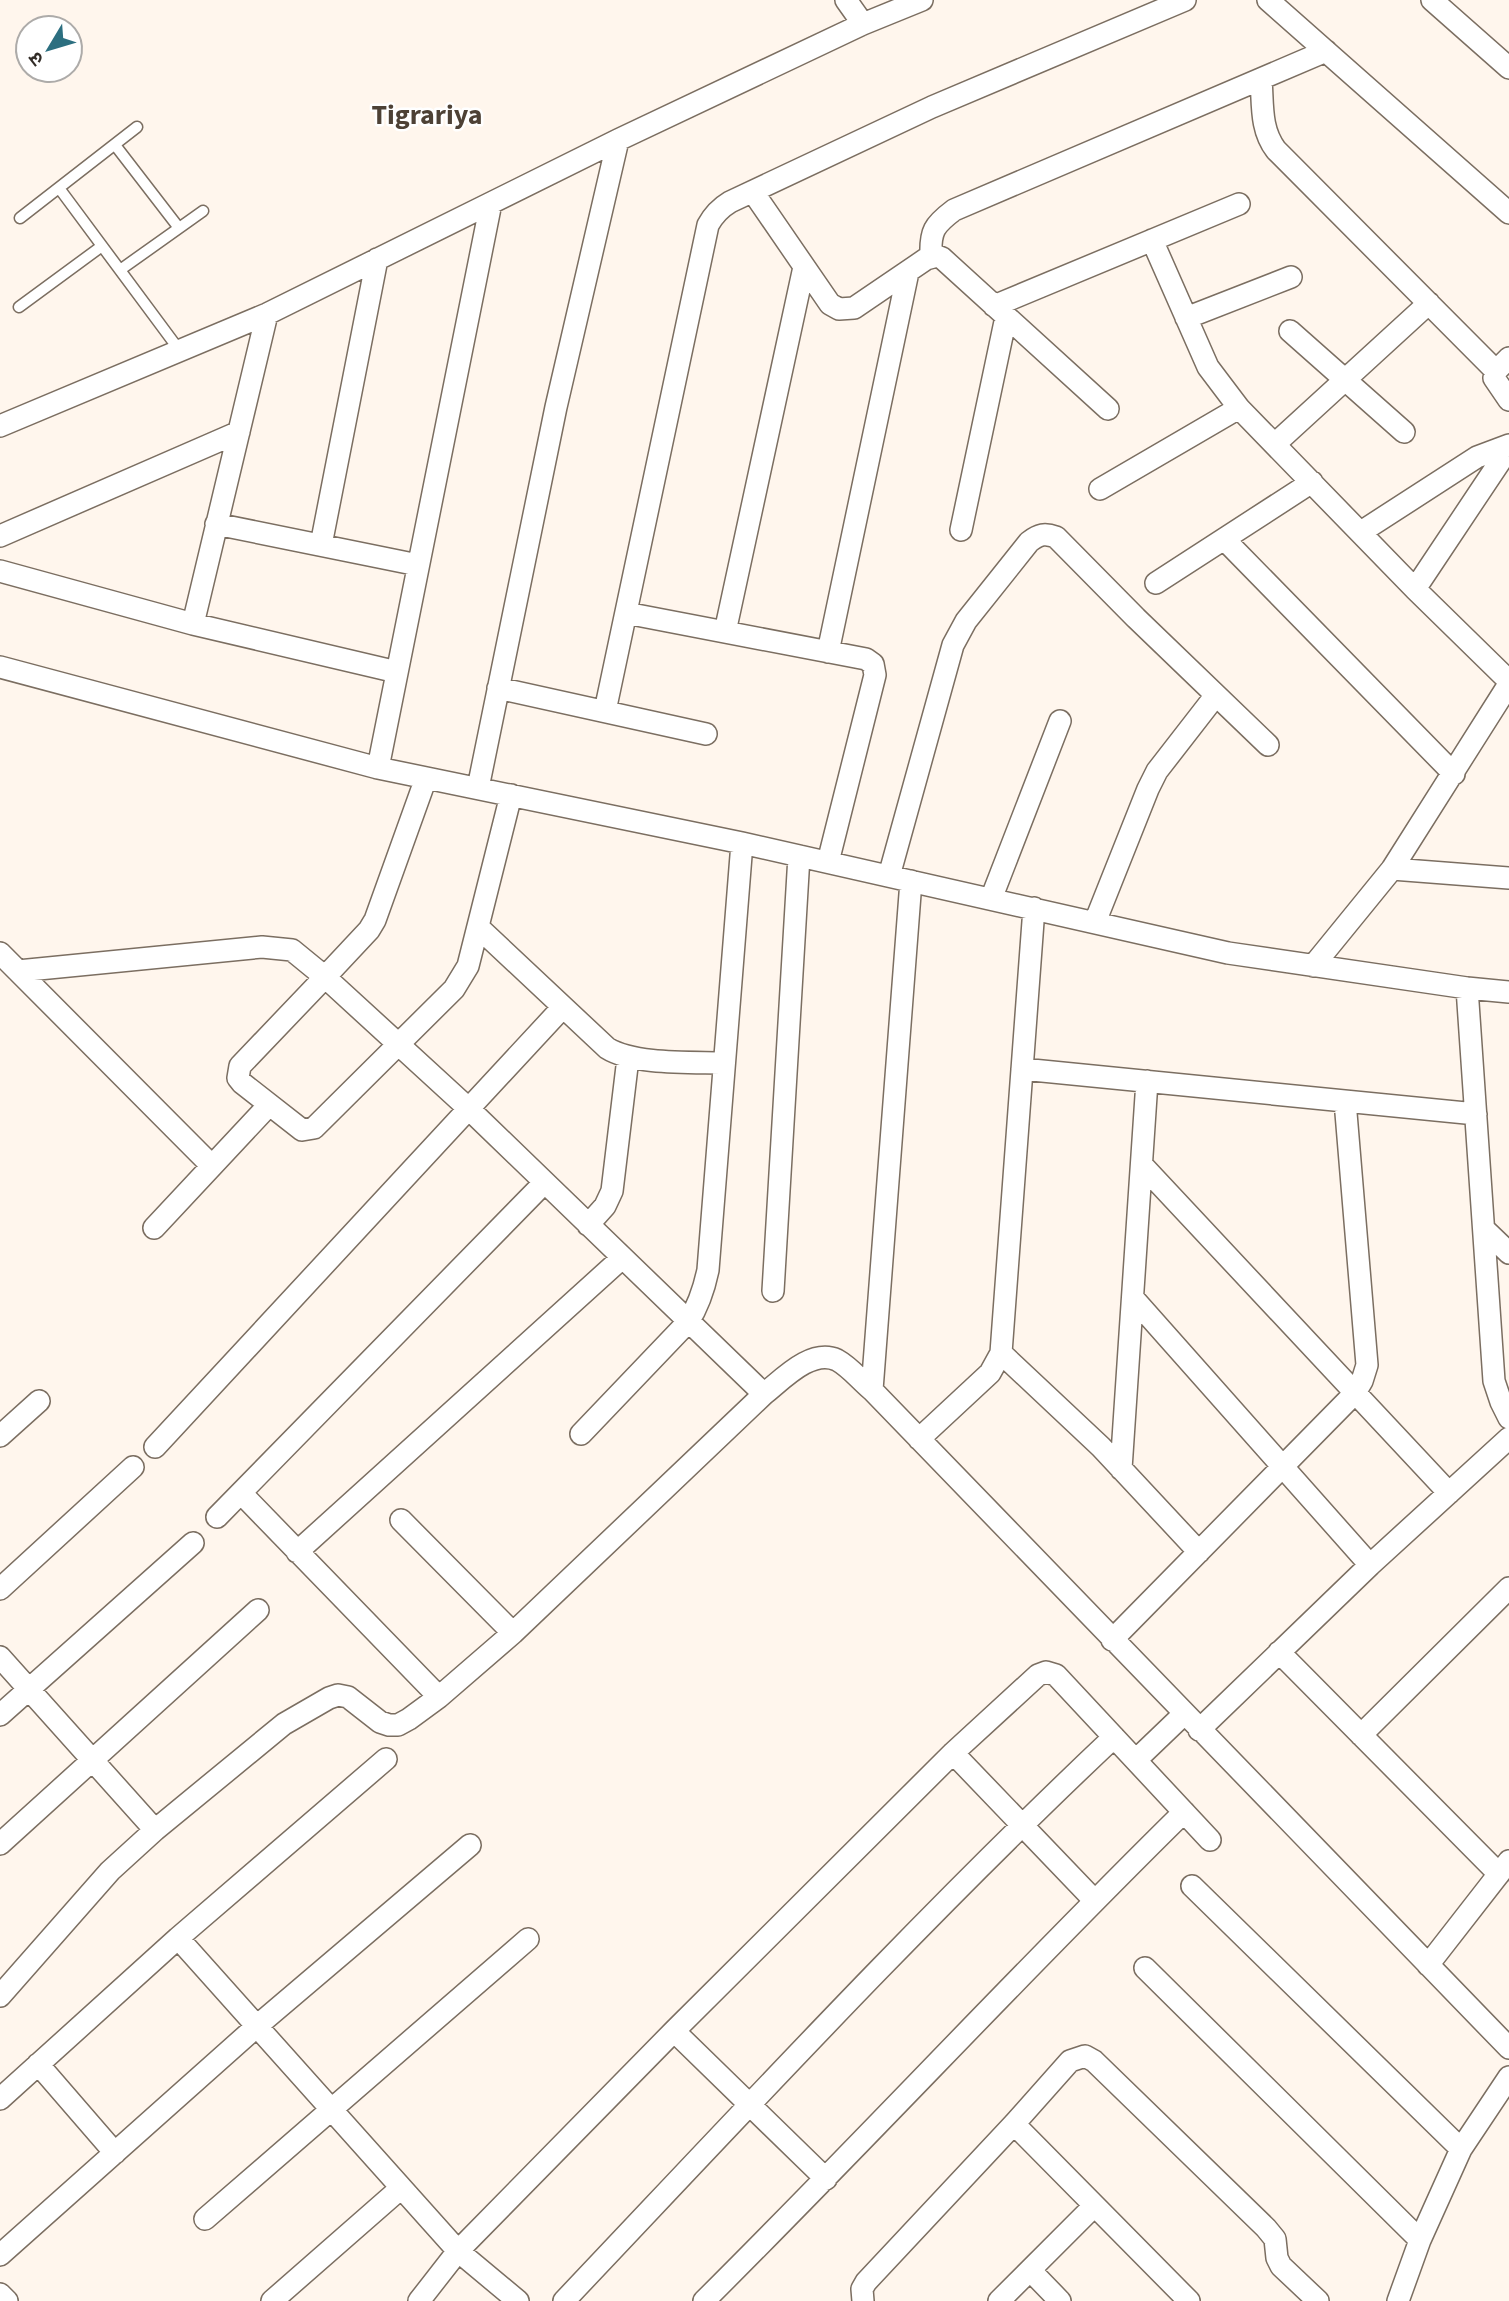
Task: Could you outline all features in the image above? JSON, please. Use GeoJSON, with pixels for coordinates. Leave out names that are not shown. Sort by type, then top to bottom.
{"type":"FeatureCollection","features":[{"type":"Feature","properties":{"kind":"street"},"geometry":{"type":"LineString","coordinates":[[846,0],[863,24]]}},
{"type":"Feature","properties":{"kind":"street"},"geometry":{"type":"LineString","coordinates":[[0,426],[267,314],[618,140],[863,24],[922,0]]}},
{"type":"Feature","properties":{"kind":"street"},"geometry":{"type":"LineString","coordinates":[[605,711],[708,225],[719,209],[932,107],[1185,0]]}},
{"type":"Feature","properties":{"kind":"street"},"geometry":{"type":"LineString","coordinates":[[1268,0],[1509,213]]}},
{"type":"Feature","properties":{"kind":"street"},"geometry":{"type":"LineString","coordinates":[[1442,2],[1509,68]]}},
{"type":"Feature","properties":{"kind":"street"},"geometry":{"type":"LineString","coordinates":[[931,256],[930,239],[933,229],[940,220],[954,211],[1326,51]]}},
{"type":"Feature","properties":{"kind":"street"},"geometry":{"type":"LineString","coordinates":[[1261,79],[1264,129],[1268,139],[1429,303],[1503,364],[1494,378],[1509,400]]}},
{"type":"Feature","properties":{"kind":"street"},"geometry":{"type":"LineString","coordinates":[[478,788],[556,407],[618,140]]}},
{"type":"Feature","properties":{"kind":"street"},"geometry":{"type":"LineString","coordinates":[[752,192],[830,304],[839,309],[854,308],[931,256],[942,258],[1108,409]]}},
{"type":"Feature","properties":{"kind":"street"},"geometry":{"type":"LineString","coordinates":[[378,768],[491,203]]}},
{"type":"Feature","properties":{"kind":"street"},"geometry":{"type":"LineString","coordinates":[[1000,312],[1152,240],[1239,204]]}},
{"type":"Feature","properties":{"kind":"street"},"geometry":{"type":"LineString","coordinates":[[1152,240],[1208,367],[1239,408],[1509,683],[1392,869],[1313,966]]}},
{"type":"Feature","properties":{"kind":"street"},"geometry":{"type":"LineString","coordinates":[[321,545],[377,259]]}},
{"type":"Feature","properties":{"kind":"street"},"geometry":{"type":"LineString","coordinates":[[725,632],[804,267]]}},
{"type":"Feature","properties":{"kind":"street"},"geometry":{"type":"LineString","coordinates":[[828,652],[908,272]]}},
{"type":"Feature","properties":{"kind":"street"},"geometry":{"type":"LineString","coordinates":[[1186,318],[1291,277]]}},
{"type":"Feature","properties":{"kind":"street"},"geometry":{"type":"LineString","coordinates":[[1275,444],[1429,303]]}},
{"type":"Feature","properties":{"kind":"street"},"geometry":{"type":"LineString","coordinates":[[961,530],[1000,312]]}},
{"type":"Feature","properties":{"kind":"street"},"geometry":{"type":"LineString","coordinates":[[192,624],[267,314]]}},
{"type":"Feature","properties":{"kind":"street"},"geometry":{"type":"LineString","coordinates":[[1290,331],[1404,432]]}},
{"type":"Feature","properties":{"kind":"street"},"geometry":{"type":"LineString","coordinates":[[1100,489],[1239,408]]}},
{"type":"Feature","properties":{"kind":"street"},"geometry":{"type":"LineString","coordinates":[[0,536],[239,432]]}},
{"type":"Feature","properties":{"kind":"street"},"geometry":{"type":"LineString","coordinates":[[1360,532],[1478,457],[1509,447]]}},
{"type":"Feature","properties":{"kind":"street"},"geometry":{"type":"LineString","coordinates":[[1415,589],[1509,447]]}},
{"type":"Feature","properties":{"kind":"street"},"geometry":{"type":"LineString","coordinates":[[1156,583],[1312,482]]}},
{"type":"Feature","properties":{"kind":"street"},"geometry":{"type":"LineString","coordinates":[[216,524],[418,565]]}},
{"type":"Feature","properties":{"kind":"street"},"geometry":{"type":"LineString","coordinates":[[889,876],[953,645],[966,621],[1029,541],[1039,535],[1056,537],[1268,744]]}},
{"type":"Feature","properties":{"kind":"street"},"geometry":{"type":"LineString","coordinates":[[1224,539],[1454,774]]}},
{"type":"Feature","properties":{"kind":"street"},"geometry":{"type":"LineString","coordinates":[[0,571],[192,624],[397,672]]}},
{"type":"Feature","properties":{"kind":"street"},"geometry":{"type":"LineString","coordinates":[[626,613],[866,659],[873,664],[876,669],[828,862]]}},
{"type":"Feature","properties":{"kind":"street"},"geometry":{"type":"LineString","coordinates":[[0,667],[378,768],[742,843],[1228,953],[1509,992]]}},
{"type":"Feature","properties":{"kind":"street"},"geometry":{"type":"LineString","coordinates":[[498,688],[706,734]]}},
{"type":"Feature","properties":{"kind":"street"},"geometry":{"type":"LineString","coordinates":[[1095,922],[1152,780],[1216,695]]}},
{"type":"Feature","properties":{"kind":"street"},"geometry":{"type":"LineString","coordinates":[[991,899],[1060,721]]}},
{"type":"Feature","properties":{"kind":"street"},"geometry":{"type":"LineString","coordinates":[[426,778],[375,920],[369,930],[240,1066],[238,1078],[302,1130],[314,1128],[463,977],[511,795]]}},
{"type":"Feature","properties":{"kind":"street"},"geometry":{"type":"LineString","coordinates":[[581,1434],[688,1322],[704,1289],[708,1270],[742,843]]}},
{"type":"Feature","properties":{"kind":"street"},"geometry":{"type":"LineString","coordinates":[[773,1291],[799,856]]}},
{"type":"Feature","properties":{"kind":"street"},"geometry":{"type":"LineString","coordinates":[[1392,869],[1503,878],[1509,859]]}},
{"type":"Feature","properties":{"kind":"street"},"geometry":{"type":"LineString","coordinates":[[872,1390],[911,881]]}},
{"type":"Feature","properties":{"kind":"street"},"geometry":{"type":"LineString","coordinates":[[919,1439],[990,1373],[1001,1353],[1034,908]]}},
{"type":"Feature","properties":{"kind":"street"},"geometry":{"type":"LineString","coordinates":[[478,927],[607,1048],[628,1058],[724,1063]]}},
{"type":"Feature","properties":{"kind":"street"},"geometry":{"type":"LineString","coordinates":[[18,971],[262,947],[292,950],[469,1109],[764,1394]]}},
{"type":"Feature","properties":{"kind":"street"},"geometry":{"type":"LineString","coordinates":[[0,953],[212,1166]]}},
{"type":"Feature","properties":{"kind":"street"},"geometry":{"type":"LineString","coordinates":[[1467,988],[1494,1381],[1509,1418]]}},
{"type":"Feature","properties":{"kind":"street"},"geometry":{"type":"LineString","coordinates":[[155,1447],[564,1007]]}},
{"type":"Feature","properties":{"kind":"street"},"geometry":{"type":"LineString","coordinates":[[588,1225],[605,1206],[612,1191],[628,1058]]}},
{"type":"Feature","properties":{"kind":"street"},"geometry":{"type":"LineString","coordinates":[[1021,1069],[1476,1114]]}},
{"type":"Feature","properties":{"kind":"street"},"geometry":{"type":"LineString","coordinates":[[1121,1469],[1147,1081]]}},
{"type":"Feature","properties":{"kind":"street"},"geometry":{"type":"LineString","coordinates":[[1112,1640],[1283,1466],[1362,1381],[1367,1365],[1345,1101]]}},
{"type":"Feature","properties":{"kind":"street"},"geometry":{"type":"LineString","coordinates":[[154,1228],[269,1105]]}},
{"type":"Feature","properties":{"kind":"street"},"geometry":{"type":"LineString","coordinates":[[1142,1165],[1449,1493]]}},
{"type":"Feature","properties":{"kind":"street"},"geometry":{"type":"LineString","coordinates":[[217,1517],[544,1183]]}},
{"type":"Feature","properties":{"kind":"street"},"geometry":{"type":"LineString","coordinates":[[1484,1229],[1509,1253]]}},
{"type":"Feature","properties":{"kind":"street"},"geometry":{"type":"LineString","coordinates":[[297,1552],[622,1258]]}},
{"type":"Feature","properties":{"kind":"street"},"geometry":{"type":"LineString","coordinates":[[1133,1298],[1370,1564]]}},
{"type":"Feature","properties":{"kind":"street"},"geometry":{"type":"LineString","coordinates":[[1001,1353],[1121,1469],[1199,1552]]}},
{"type":"Feature","properties":{"kind":"street"},"geometry":{"type":"LineString","coordinates":[[0,1997],[110,1871],[155,1830],[284,1724],[338,1695],[348,1697],[380,1722],[398,1725],[409,1719],[439,1697],[513,1633],[764,1394],[798,1368],[817,1358],[826,1357],[839,1361],[872,1390],[1509,2048]]}},
{"type":"Feature","properties":{"kind":"street"},"geometry":{"type":"LineString","coordinates":[[0,1436],[39,1401]]}},
{"type":"Feature","properties":{"kind":"street"},"geometry":{"type":"LineString","coordinates":[[1199,1730],[1370,1564],[1509,1438]]}},
{"type":"Feature","properties":{"kind":"street"},"geometry":{"type":"LineString","coordinates":[[0,1589],[133,1466]]}},
{"type":"Feature","properties":{"kind":"street"},"geometry":{"type":"LineString","coordinates":[[240,1493],[439,1697]]}},
{"type":"Feature","properties":{"kind":"street"},"geometry":{"type":"LineString","coordinates":[[401,1520],[513,1633]]}},
{"type":"Feature","properties":{"kind":"street"},"geometry":{"type":"LineString","coordinates":[[0,1715],[193,1543]]}},
{"type":"Feature","properties":{"kind":"street"},"geometry":{"type":"LineString","coordinates":[[1361,1735],[1505,1601]]}},
{"type":"Feature","properties":{"kind":"street"},"geometry":{"type":"LineString","coordinates":[[0,1844],[257,1609]]}},
{"type":"Feature","properties":{"kind":"street"},"geometry":{"type":"LineString","coordinates":[[1279,1652],[1361,1735],[1504,1868],[1428,1965]]}},
{"type":"Feature","properties":{"kind":"street"},"geometry":{"type":"LineString","coordinates":[[0,1657],[155,1830]]}},
{"type":"Feature","properties":{"kind":"street"},"geometry":{"type":"LineString","coordinates":[[419,2301],[458,2251],[674,2031],[953,1753],[1032,1679],[1046,1672],[1056,1675],[1210,1840]]}},
{"type":"Feature","properties":{"kind":"street"},"geometry":{"type":"LineString","coordinates":[[1136,1760],[1184,1714]]}},
{"type":"Feature","properties":{"kind":"street"},"geometry":{"type":"LineString","coordinates":[[564,2301],[1021,1825],[1114,1737]]}},
{"type":"Feature","properties":{"kind":"street"},"geometry":{"type":"LineString","coordinates":[[953,1753],[1094,1900]]}},
{"type":"Feature","properties":{"kind":"street"},"geometry":{"type":"LineString","coordinates":[[0,2099],[178,1938],[386,1759]]}},
{"type":"Feature","properties":{"kind":"street"},"geometry":{"type":"LineString","coordinates":[[704,2301],[826,2179],[1094,1900],[1184,1812]]}},
{"type":"Feature","properties":{"kind":"street"},"geometry":{"type":"LineString","coordinates":[[0,2255],[257,2026],[470,1845]]}},
{"type":"Feature","properties":{"kind":"street"},"geometry":{"type":"LineString","coordinates":[[1192,1886],[1461,2149]]}},
{"type":"Feature","properties":{"kind":"street"},"geometry":{"type":"LineString","coordinates":[[178,1938],[458,2251],[518,2301]]}},
{"type":"Feature","properties":{"kind":"street"},"geometry":{"type":"LineString","coordinates":[[205,2219],[528,1939]]}},
{"type":"Feature","properties":{"kind":"street"},"geometry":{"type":"LineString","coordinates":[[1145,1968],[1420,2239]]}},
{"type":"Feature","properties":{"kind":"street"},"geometry":{"type":"LineString","coordinates":[[674,2031],[826,2179]]}},
{"type":"Feature","properties":{"kind":"street"},"geometry":{"type":"LineString","coordinates":[[863,2301],[862,2290],[866,2282],[1070,2061],[1084,2056],[1094,2060],[1266,2228],[1275,2239],[1277,2258],[1281,2266],[1318,2301]]}},
{"type":"Feature","properties":{"kind":"street"},"geometry":{"type":"LineString","coordinates":[[38,2064],[115,2153]]}},
{"type":"Feature","properties":{"kind":"street"},"geometry":{"type":"LineString","coordinates":[[1398,2301],[1420,2239],[1461,2149],[1509,2077]]}},
{"type":"Feature","properties":{"kind":"street"},"geometry":{"type":"LineString","coordinates":[[1014,2124],[1189,2301]]}},
{"type":"Feature","properties":{"kind":"street"},"geometry":{"type":"LineString","coordinates":[[272,2301],[401,2188]]}},
{"type":"Feature","properties":{"kind":"street"},"geometry":{"type":"LineString","coordinates":[[999,2301],[1094,2206]]}},
{"type":"Feature","properties":{"kind":"street"},"geometry":{"type":"LineString","coordinates":[[1030,2270],[1060,2301]]}},
{"type":"Feature","properties":{"kind":"street"},"geometry":{"type":"LineString","coordinates":[[0,2294],[6,2301]]}},
{"type":"Feature","properties":{"kind":"lane"},"geometry":{"type":"LineString","coordinates":[[20,218],[137,127]]}},
{"type":"Feature","properties":{"kind":"lane"},"geometry":{"type":"LineString","coordinates":[[115,145],[179,228]]}},
{"type":"Feature","properties":{"kind":"lane"},"geometry":{"type":"LineString","coordinates":[[59,188],[180,351]]}},
{"type":"Feature","properties":{"kind":"lane"},"geometry":{"type":"LineString","coordinates":[[120,270],[203,212]]}},
{"type":"Feature","properties":{"kind":"lane"},"geometry":{"type":"LineString","coordinates":[[19,307],[102,246]]}},
{"type":"Feature","properties":{"kind":"district","name":"Tigrariya"},"geometry":{"type":"Point","coordinates":[427,115]}}]}
